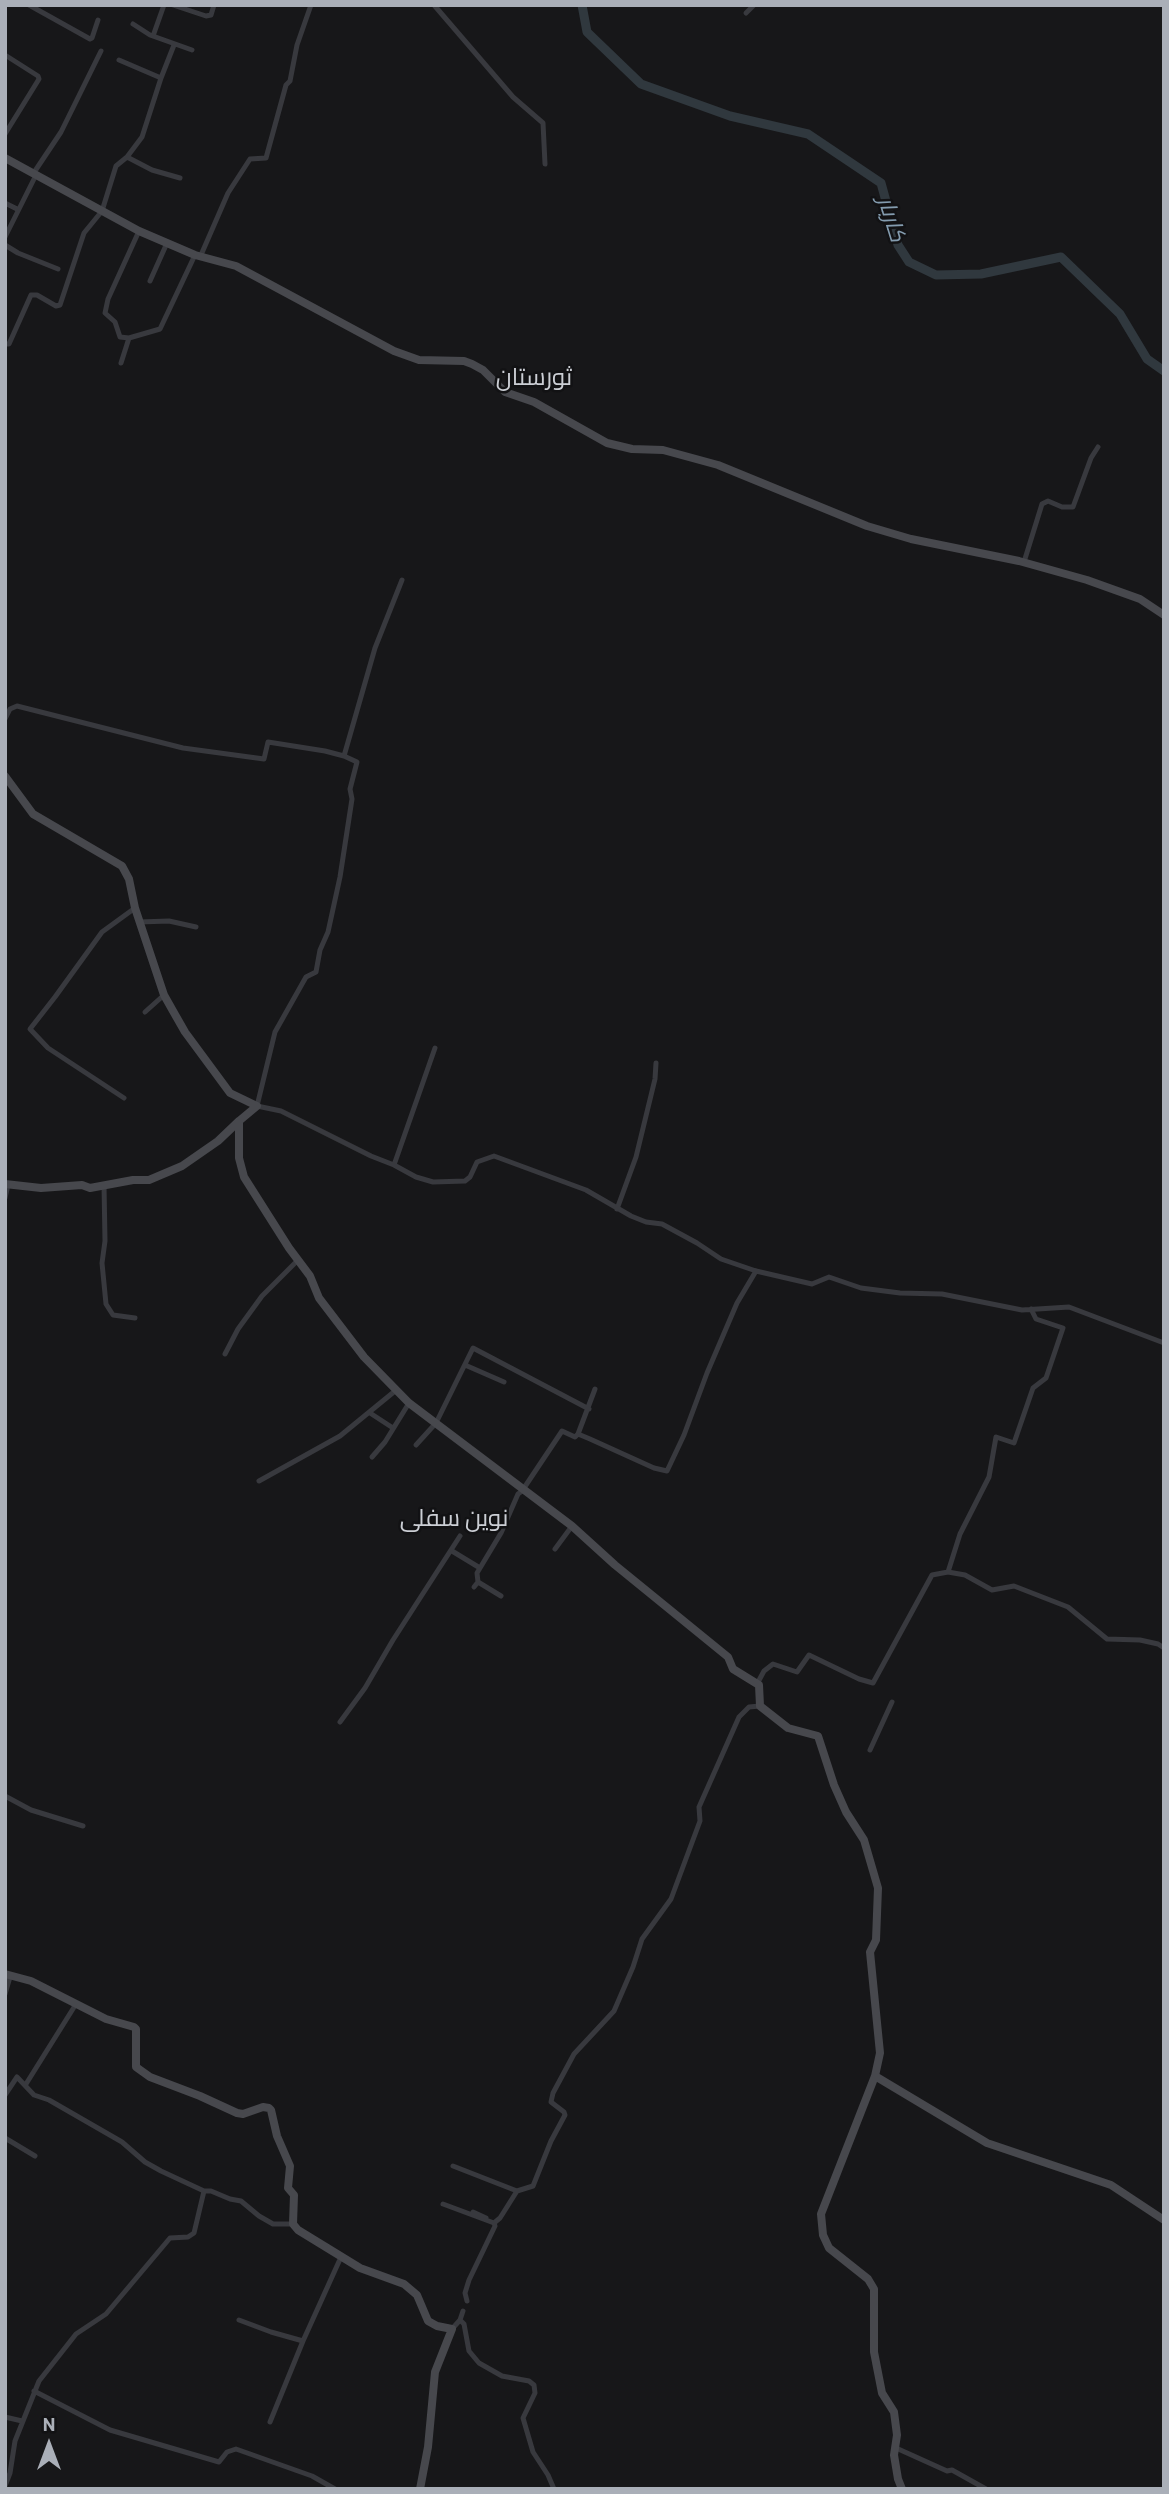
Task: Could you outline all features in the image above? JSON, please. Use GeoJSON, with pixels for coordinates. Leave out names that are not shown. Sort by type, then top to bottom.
{"type":"FeatureCollection","features":[{"type":"Feature","properties":{"kind":"street"},"geometry":{"type":"LineString","coordinates":[[29,5],[90,39],[98,20]]}},
{"type":"Feature","properties":{"kind":"street"},"geometry":{"type":"LineString","coordinates":[[153,36],[164,5]]}},
{"type":"Feature","properties":{"kind":"street"},"geometry":{"type":"LineString","coordinates":[[173,5],[206,16],[211,15],[215,5]]}},
{"type":"Feature","properties":{"kind":"street"},"geometry":{"type":"LineString","coordinates":[[139,231],[105,311],[105,315],[115,322],[120,337],[129,338],[160,329],[228,193],[250,159],[266,158],[311,5]]}},
{"type":"Feature","properties":{"kind":"street"},"geometry":{"type":"LineString","coordinates":[[434,5],[513,97],[543,123],[545,164]]}},
{"type":"Feature","properties":{"kind":"street"},"geometry":{"type":"LineString","coordinates":[[746,13],[754,5]]}},
{"type":"Feature","properties":{"kind":"street"},"geometry":{"type":"LineString","coordinates":[[133,24],[153,36],[192,50]]}},
{"type":"Feature","properties":{"kind":"street"},"geometry":{"type":"LineString","coordinates":[[5,344],[9,344],[31,295],[37,295],[56,306],[60,305],[84,233],[102,211],[116,166],[127,157],[142,137],[174,45]]}},
{"type":"Feature","properties":{"kind":"street"},"geometry":{"type":"LineString","coordinates":[[5,237],[34,175],[61,132],[101,51]]}},
{"type":"Feature","properties":{"kind":"street"},"geometry":{"type":"LineString","coordinates":[[5,55],[39,79],[5,134]]}},
{"type":"Feature","properties":{"kind":"street"},"geometry":{"type":"LineString","coordinates":[[119,60],[161,78]]}},
{"type":"Feature","properties":{"kind":"street"},"geometry":{"type":"LineString","coordinates":[[127,157],[152,170],[180,178]]}},
{"type":"Feature","properties":{"kind":"street"},"geometry":{"type":"LineString","coordinates":[[5,158],[139,231],[198,255],[236,266],[374,342],[402,354],[433,362],[455,361],[472,364],[483,370],[505,392],[534,402],[607,443],[632,449],[663,450],[718,465],[879,530],[1024,562],[1111,587],[1140,598],[1164,615]]}},
{"type":"Feature","properties":{"kind":"street"},"geometry":{"type":"LineString","coordinates":[[5,203],[17,209]]}},
{"type":"Feature","properties":{"kind":"street"},"geometry":{"type":"LineString","coordinates":[[150,281],[167,243]]}},
{"type":"Feature","properties":{"kind":"street"},"geometry":{"type":"LineString","coordinates":[[5,245],[58,269]]}},
{"type":"Feature","properties":{"kind":"street"},"geometry":{"type":"LineString","coordinates":[[121,363],[129,338]]}},
{"type":"Feature","properties":{"kind":"street"},"geometry":{"type":"LineString","coordinates":[[1024,562],[1042,503],[1048,501],[1062,507],[1073,507],[1091,458],[1098,447]]}},
{"type":"Feature","properties":{"kind":"street"},"geometry":{"type":"LineString","coordinates":[[344,756],[375,648],[402,580]]}},
{"type":"Feature","properties":{"kind":"street"},"geometry":{"type":"LineString","coordinates":[[5,719],[10,709],[18,706],[183,748],[264,759],[268,742],[325,751],[357,762],[340,877],[328,932],[320,950],[316,972],[306,977],[275,1032],[257,1106],[218,1141],[182,1166],[149,1180],[133,1180],[90,1188],[82,1185],[41,1188],[6,1184],[5,1198]]}},
{"type":"Feature","properties":{"kind":"street"},"geometry":{"type":"LineString","coordinates":[[5,776],[33,814],[122,866],[129,878],[139,922],[164,995],[185,1032],[230,1093],[257,1106],[281,1111],[371,1156],[433,1182],[465,1181],[477,1162],[494,1156],[586,1190],[617,1209],[646,1222],[662,1224],[697,1242],[721,1259],[756,1271],[812,1284],[829,1277],[862,1288],[900,1293],[942,1294],[1022,1310],[1069,1307],[1164,1343]]}},
{"type":"Feature","properties":{"kind":"street"},"geometry":{"type":"LineString","coordinates":[[5,793],[13,786]]}},
{"type":"Feature","properties":{"kind":"street"},"geometry":{"type":"LineString","coordinates":[[124,1098],[48,1048],[30,1029],[102,932],[135,908]]}},
{"type":"Feature","properties":{"kind":"street"},"geometry":{"type":"LineString","coordinates":[[139,922],[170,922],[196,927]]}},
{"type":"Feature","properties":{"kind":"street"},"geometry":{"type":"LineString","coordinates":[[145,1012],[164,995]]}},
{"type":"Feature","properties":{"kind":"street"},"geometry":{"type":"LineString","coordinates":[[394,1165],[435,1048]]}},
{"type":"Feature","properties":{"kind":"street"},"geometry":{"type":"LineString","coordinates":[[617,1209],[636,1157],[655,1079],[656,1063]]}},
{"type":"Feature","properties":{"kind":"street"},"geometry":{"type":"LineString","coordinates":[[239,1121],[239,1158],[244,1177],[310,1276],[319,1298],[364,1357],[409,1403],[572,1526],[615,1565],[728,1657],[733,1669],[759,1685],[760,1706]]}},
{"type":"Feature","properties":{"kind":"street"},"geometry":{"type":"LineString","coordinates":[[104,1185],[105,1241],[102,1263],[106,1304],[113,1315],[135,1318]]}},
{"type":"Feature","properties":{"kind":"street"},"geometry":{"type":"LineString","coordinates":[[225,1354],[238,1329],[262,1296],[298,1260]]}},
{"type":"Feature","properties":{"kind":"street"},"geometry":{"type":"LineString","coordinates":[[578,1434],[654,1468],[667,1471],[737,1303],[756,1271]]}},
{"type":"Feature","properties":{"kind":"street"},"geometry":{"type":"LineString","coordinates":[[948,1572],[960,1534],[989,1477],[996,1437],[1014,1443],[1033,1388],[1046,1378],[1063,1328],[1036,1319],[1031,1309]]}},
{"type":"Feature","properties":{"kind":"street"},"geometry":{"type":"LineString","coordinates":[[416,1445],[436,1423],[473,1348],[589,1409]]}},
{"type":"Feature","properties":{"kind":"street"},"geometry":{"type":"LineString","coordinates":[[465,1365],[504,1382]]}},
{"type":"Feature","properties":{"kind":"street"},"geometry":{"type":"LineString","coordinates":[[501,1596],[476,1584],[477,1573],[502,1533],[518,1494],[523,1491],[562,1430],[575,1437],[578,1434],[596,1388]]}},
{"type":"Feature","properties":{"kind":"street"},"geometry":{"type":"LineString","coordinates":[[259,1481],[340,1436],[395,1391]]}},
{"type":"Feature","properties":{"kind":"street"},"geometry":{"type":"LineString","coordinates":[[372,1457],[409,1403]]}},
{"type":"Feature","properties":{"kind":"street"},"geometry":{"type":"LineString","coordinates":[[370,1413],[393,1428]]}},
{"type":"Feature","properties":{"kind":"street"},"geometry":{"type":"LineString","coordinates":[[555,1549],[572,1526]]}},
{"type":"Feature","properties":{"kind":"street"},"geometry":{"type":"LineString","coordinates":[[340,1722],[460,1536]]}},
{"type":"Feature","properties":{"kind":"street"},"geometry":{"type":"LineString","coordinates":[[452,1551],[480,1568]]}},
{"type":"Feature","properties":{"kind":"street"},"geometry":{"type":"LineString","coordinates":[[757,1684],[764,1671],[773,1664],[796,1672],[808,1655],[873,1683],[932,1575],[948,1572],[965,1575],[992,1590],[1014,1586],[1068,1607],[1107,1639],[1140,1640],[1164,1648]]}},
{"type":"Feature","properties":{"kind":"street"},"geometry":{"type":"LineString","coordinates":[[870,1750],[892,1702]]}},
{"type":"Feature","properties":{"kind":"street"},"geometry":{"type":"LineString","coordinates":[[453,2166],[517,2190],[533,2186],[565,2115],[551,2099],[574,2053],[614,2011],[642,1939],[671,1899],[699,1821],[699,1807],[739,1717],[750,1707],[760,1706],[788,1728],[818,1736],[834,1785],[846,1812],[864,1840],[878,1888],[876,1940],[870,1952],[880,2053],[875,2076],[821,2214],[823,2235],[830,2248],[868,2279],[874,2289],[874,2352],[882,2393],[894,2412],[898,2479],[902,2489]]}},
{"type":"Feature","properties":{"kind":"street"},"geometry":{"type":"LineString","coordinates":[[5,1796],[31,1810],[83,1826]]}},
{"type":"Feature","properties":{"kind":"street"},"geometry":{"type":"LineString","coordinates":[[5,1994],[8,1975],[31,1981],[106,2019],[134,2027],[134,2061],[139,2071],[236,2113],[248,2113],[263,2107],[271,2110],[277,2136],[290,2166],[288,2188],[295,2198],[293,2224]]}},
{"type":"Feature","properties":{"kind":"street"},"geometry":{"type":"LineString","coordinates":[[26,2084],[76,2004]]}},
{"type":"Feature","properties":{"kind":"street"},"geometry":{"type":"LineString","coordinates":[[875,2076],[987,2143],[1111,2185],[1164,2220]]}},
{"type":"Feature","properties":{"kind":"street"},"geometry":{"type":"LineString","coordinates":[[5,2095],[18,2077],[34,2095],[70,2111],[122,2141],[145,2162],[204,2192],[211,2191],[241,2201],[273,2224],[293,2224],[306,2236],[360,2268],[404,2284],[417,2295],[428,2321],[452,2329]]}},
{"type":"Feature","properties":{"kind":"street"},"geometry":{"type":"LineString","coordinates":[[5,2138],[35,2156]]}},
{"type":"Feature","properties":{"kind":"street"},"geometry":{"type":"LineString","coordinates":[[443,2204],[491,2224],[500,2218],[517,2190]]}},
{"type":"Feature","properties":{"kind":"street"},"geometry":{"type":"LineString","coordinates":[[5,2486],[15,2441],[39,2381],[76,2334],[106,2314],[170,2238],[188,2237],[194,2233],[204,2192]]}},
{"type":"Feature","properties":{"kind":"street"},"geometry":{"type":"LineString","coordinates":[[473,2212],[494,2223]]}},
{"type":"Feature","properties":{"kind":"street"},"geometry":{"type":"LineString","coordinates":[[467,2301],[465,2293],[469,2280],[494,2223]]}},
{"type":"Feature","properties":{"kind":"street"},"geometry":{"type":"LineString","coordinates":[[270,2422],[341,2257]]}},
{"type":"Feature","properties":{"kind":"street"},"geometry":{"type":"LineString","coordinates":[[420,2489],[428,2447],[435,2372],[452,2329],[460,2320],[463,2311]]}},
{"type":"Feature","properties":{"kind":"street"},"geometry":{"type":"LineString","coordinates":[[239,2320],[303,2341]]}},
{"type":"Feature","properties":{"kind":"street"},"geometry":{"type":"LineString","coordinates":[[460,2320],[464,2324],[469,2351],[479,2363],[502,2376],[529,2381],[534,2385],[535,2393],[523,2418],[533,2452],[554,2489]]}},
{"type":"Feature","properties":{"kind":"street"},"geometry":{"type":"LineString","coordinates":[[34,2391],[110,2430],[219,2462],[227,2452],[236,2449],[312,2476],[335,2489]]}},
{"type":"Feature","properties":{"kind":"street"},"geometry":{"type":"LineString","coordinates":[[5,2417],[22,2421]]}},
{"type":"Feature","properties":{"kind":"street"},"geometry":{"type":"LineString","coordinates":[[896,2448],[947,2471],[952,2470],[986,2489]]}},
{"type":"Feature","properties":{"kind":"waterway","name":"کاربار"},"geometry":{"type":"LineString","coordinates":[[582,5],[587,32],[641,84],[730,116],[808,134],[881,183],[898,245],[909,262],[936,275],[981,274],[1061,257],[1120,314],[1147,359],[1164,371]]}},
{"type":"Feature","properties":{"kind":"district","name":"ثورستان"},"geometry":{"type":"Point","coordinates":[534,377]}},
{"type":"Feature","properties":{"kind":"district","name":"نوین سفلى"},"geometry":{"type":"Point","coordinates":[454,1518]}}]}
